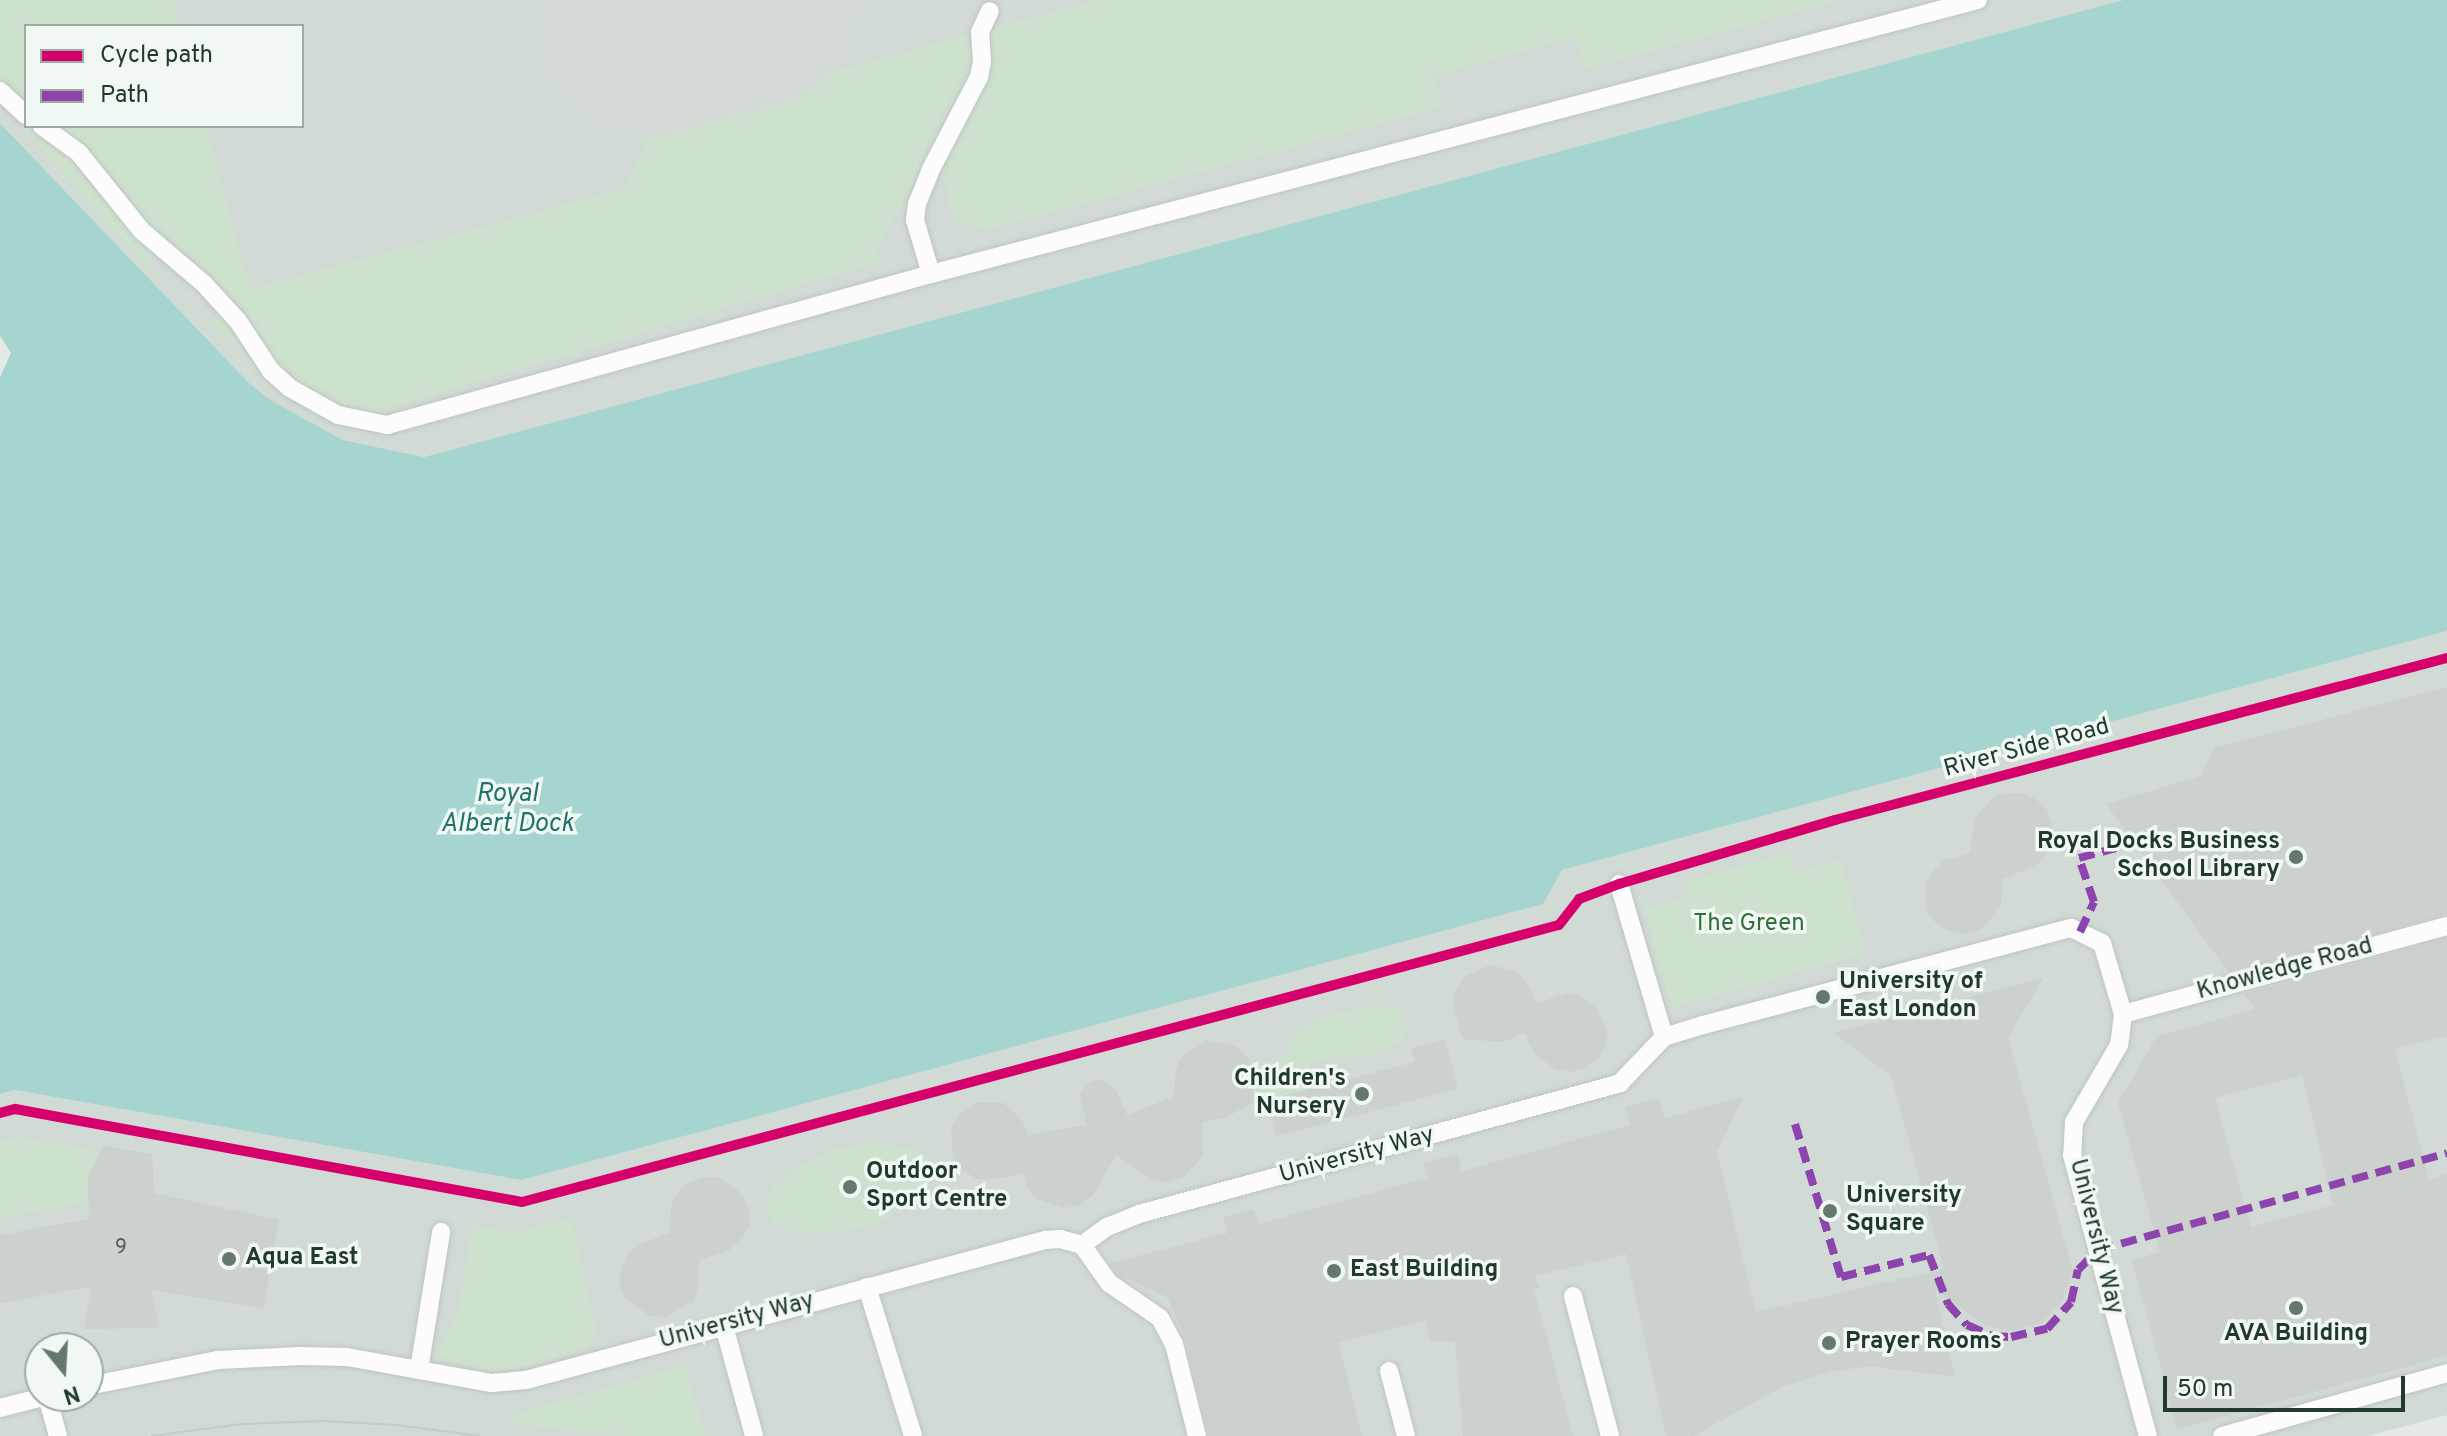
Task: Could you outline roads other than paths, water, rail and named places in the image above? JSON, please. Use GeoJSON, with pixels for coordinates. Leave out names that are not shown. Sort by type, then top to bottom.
{"type":"FeatureCollection","features":[{"type":"Feature","properties":{"kind":"lane"},"geometry":{"type":"LineString","coordinates":[[45,128],[79,153],[142,231],[180,260],[224,306],[271,371],[313,402],[360,422],[387,425],[433,415],[931,274],[1978,0]]}},
{"type":"Feature","properties":{"kind":"lane"},"geometry":{"type":"LineString","coordinates":[[931,274],[915,220],[917,204],[930,171],[976,86],[982,61],[980,32],[990,11]]}},
{"type":"Feature","properties":{"kind":"lane"},"geometry":{"type":"LineString","coordinates":[[0,91],[24,113]]}},
{"type":"Feature","properties":{"kind":"lane"},"geometry":{"type":"LineString","coordinates":[[1619,884],[1664,1037]]}},
{"type":"Feature","properties":{"kind":"lane","name":"Knowledge Road"},"geometry":{"type":"LineString","coordinates":[[2123,1014],[2447,926]]}},
{"type":"Feature","properties":{"kind":"lane","name":"University Way"},"geometry":{"type":"LineString","coordinates":[[104,1382],[167,1368],[242,1357],[347,1357],[503,1384],[1045,1240],[1060,1239],[1082,1245],[1107,1227],[1139,1214],[1620,1083],[1664,1037],[2071,928],[2102,943],[2123,1014],[2119,1045],[2074,1122],[2072,1155],[2148,1436]]}},
{"type":"Feature","properties":{"kind":"lane"},"geometry":{"type":"LineString","coordinates":[[419,1370],[441,1232]]}},
{"type":"Feature","properties":{"kind":"lane"},"geometry":{"type":"LineString","coordinates":[[1082,1245],[1109,1283],[1160,1318],[1174,1344],[1197,1436]]}},
{"type":"Feature","properties":{"kind":"lane"},"geometry":{"type":"LineString","coordinates":[[867,1287],[913,1436]]}},
{"type":"Feature","properties":{"kind":"lane"},"geometry":{"type":"LineString","coordinates":[[1573,1296],[1610,1436]]}},
{"type":"Feature","properties":{"kind":"lane"},"geometry":{"type":"LineString","coordinates":[[724,1326],[754,1436]]}},
{"type":"Feature","properties":{"kind":"lane"},"geometry":{"type":"LineString","coordinates":[[1389,1371],[1406,1436]]}},
{"type":"Feature","properties":{"kind":"lane"},"geometry":{"type":"LineString","coordinates":[[2222,1436],[2447,1373]]}},
{"type":"Feature","properties":{"kind":"lane"},"geometry":{"type":"LineString","coordinates":[[0,1408],[24,1402]]}},
{"type":"Feature","properties":{"kind":"lane"},"geometry":{"type":"LineString","coordinates":[[51,1412],[58,1436]]}},
{"type":"Feature","properties":{"kind":"water","name":"Royal Albert Dock"},"geometry":{"type":"Polygon","coordinates":[[[2123,0],[2447,0],[2447,631],[1562,870],[1543,904],[521,1180],[15,1090],[0,1094],[0,377],[11,353],[0,336],[0,123],[248,382],[270,400],[343,440],[424,457],[2123,0]]]}},
{"type":"Feature","properties":{"kind":"tram line"},"geometry":{"type":"LineString","coordinates":[[152,1436],[241,1424],[325,1421],[396,1425],[479,1436]]}},
{"type":"Feature","properties":{"kind":"place","name":"Royal Docks Business School Library"},"geometry":{"type":"Point","coordinates":[2296,857]}},
{"type":"Feature","properties":{"kind":"place","name":"University of East London"},"geometry":{"type":"Point","coordinates":[1823,997]}},
{"type":"Feature","properties":{"kind":"place","name":"Children's Nursery"},"geometry":{"type":"Point","coordinates":[1362,1094]}},
{"type":"Feature","properties":{"kind":"place","name":"Outdoor Sport Centre"},"geometry":{"type":"Point","coordinates":[850,1187]}},
{"type":"Feature","properties":{"kind":"place","name":"University Square"},"geometry":{"type":"Point","coordinates":[1830,1211]}},
{"type":"Feature","properties":{"kind":"place","name":"Aqua East"},"geometry":{"type":"Point","coordinates":[229,1259]}},
{"type":"Feature","properties":{"kind":"place","name":"East Building"},"geometry":{"type":"Point","coordinates":[1334,1271]}},
{"type":"Feature","properties":{"kind":"place","name":"AVA Building"},"geometry":{"type":"Point","coordinates":[2296,1308]}},
{"type":"Feature","properties":{"kind":"place","name":"Prayer Rooms"},"geometry":{"type":"Point","coordinates":[1829,1343]}},
{"type":"Feature","properties":{"kind":"park label","name":"The Green"},"geometry":{"type":"Point","coordinates":[1749,925]}}]}
